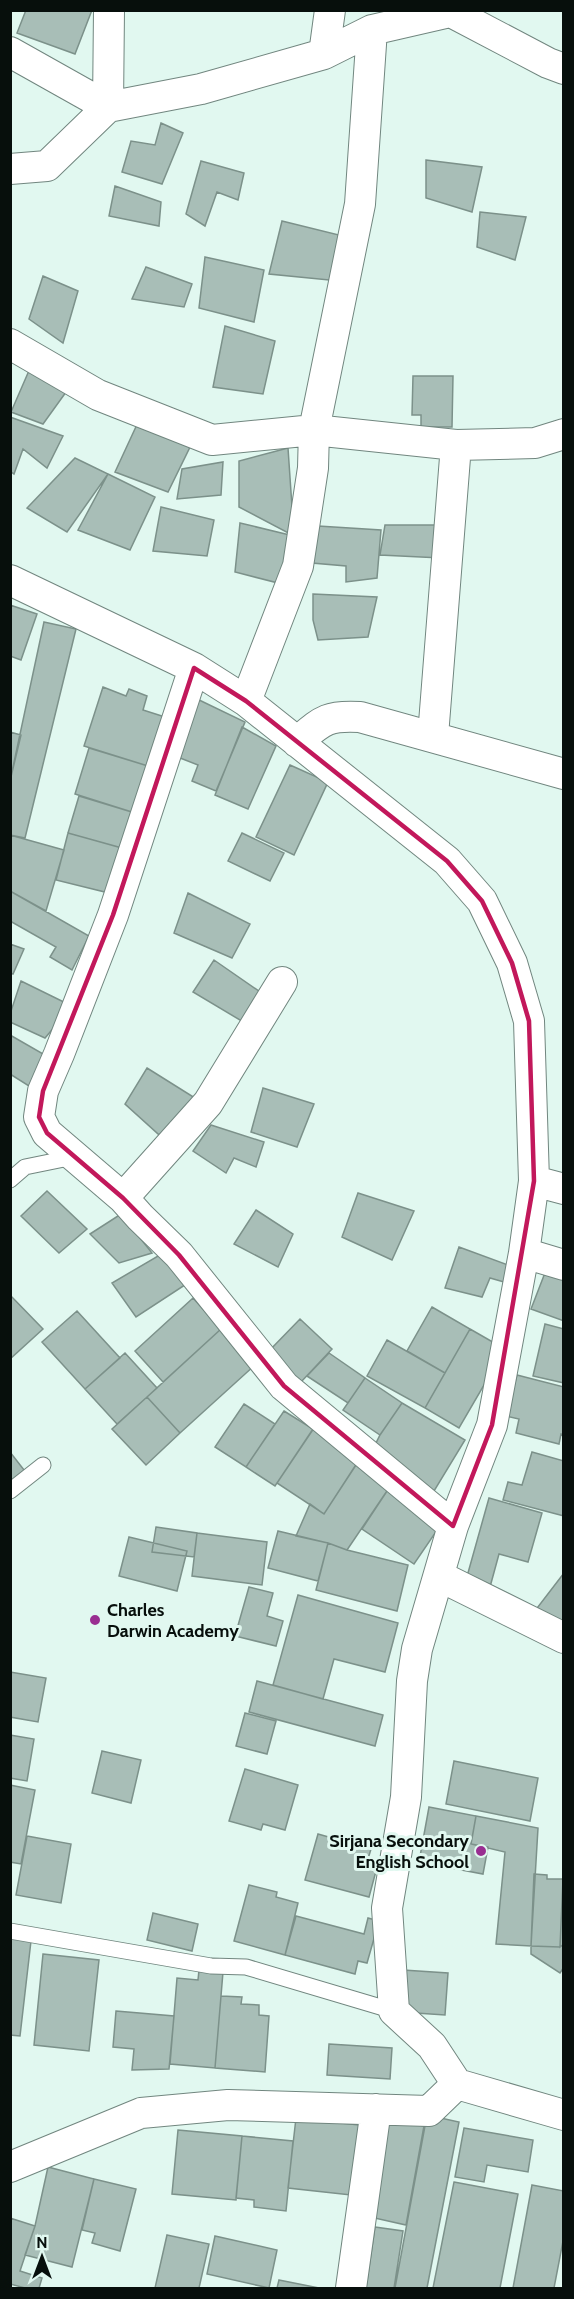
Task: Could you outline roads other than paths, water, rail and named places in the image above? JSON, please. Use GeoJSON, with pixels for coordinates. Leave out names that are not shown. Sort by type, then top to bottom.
{"type":"FeatureCollection","features":[{"type":"Feature","properties":{"kind":"street"},"geometry":{"type":"LineString","coordinates":[[108,106],[109,10]]}},
{"type":"Feature","properties":{"kind":"street"},"geometry":{"type":"LineString","coordinates":[[324,54],[330,10]]}},
{"type":"Feature","properties":{"kind":"street"},"geometry":{"type":"LineString","coordinates":[[10,169],[47,166],[108,106],[201,88],[324,54],[372,30],[456,12],[548,63],[564,69]]}},
{"type":"Feature","properties":{"kind":"street"},"geometry":{"type":"LineString","coordinates":[[246,701],[298,566],[313,468],[314,430],[360,204],[372,30]]}},
{"type":"Feature","properties":{"kind":"street"},"geometry":{"type":"LineString","coordinates":[[10,52],[108,106]]}},
{"type":"Feature","properties":{"kind":"street"},"geometry":{"type":"LineString","coordinates":[[10,344],[98,395],[212,440],[314,430],[456,445],[535,443],[564,434]]}},
{"type":"Feature","properties":{"kind":"street"},"geometry":{"type":"LineString","coordinates":[[433,736],[440,622],[456,445]]}},
{"type":"Feature","properties":{"kind":"street"},"geometry":{"type":"LineString","coordinates":[[10,580],[194,668],[246,701],[447,861],[482,901],[512,963],[530,1021],[534,1181],[524,1253],[492,1425],[453,1526],[415,1660],[411,1691],[406,1797],[387,1908],[394,2011],[432,2046],[457,2084],[564,2115]]}},
{"type":"Feature","properties":{"kind":"street"},"geometry":{"type":"LineString","coordinates":[[194,668],[112,915],[43,1091],[39,1117],[47,1133],[123,1198],[179,1255],[284,1386],[453,1526]]}},
{"type":"Feature","properties":{"kind":"street"},"geometry":{"type":"LineString","coordinates":[[297,742],[322,721],[339,716],[360,717],[564,774]]}},
{"type":"Feature","properties":{"kind":"street"},"geometry":{"type":"LineString","coordinates":[[123,1198],[208,1103],[282,982]]}},
{"type":"Feature","properties":{"kind":"street"},"geometry":{"type":"LineString","coordinates":[[534,1181],[564,1189]]}},
{"type":"Feature","properties":{"kind":"street"},"geometry":{"type":"LineString","coordinates":[[524,1253],[564,1265]]}},
{"type":"Feature","properties":{"kind":"street"},"geometry":{"type":"LineString","coordinates":[[439,1576],[564,1638]]}},
{"type":"Feature","properties":{"kind":"street"},"geometry":{"type":"LineString","coordinates":[[10,2167],[141,2113],[228,2105],[429,2111],[457,2084]]}},
{"type":"Feature","properties":{"kind":"street"},"geometry":{"type":"LineString","coordinates":[[351,2289],[376,2109]]}},
{"type":"Feature","properties":{"kind":"lane"},"geometry":{"type":"LineString","coordinates":[[10,1180],[25,1167],[74,1157]]}},
{"type":"Feature","properties":{"kind":"lane"},"geometry":{"type":"LineString","coordinates":[[10,1491],[44,1465]]}},
{"type":"Feature","properties":{"kind":"lane"},"geometry":{"type":"LineString","coordinates":[[10,1931],[211,1965],[246,1967],[394,2011]]}},
{"type":"Feature","properties":{"kind":"place","name":"Charles Darwin Academy"},"geometry":{"type":"Point","coordinates":[95,1620]}},
{"type":"Feature","properties":{"kind":"place","name":"Sirjana Secondary English School"},"geometry":{"type":"Point","coordinates":[481,1851]}}]}
